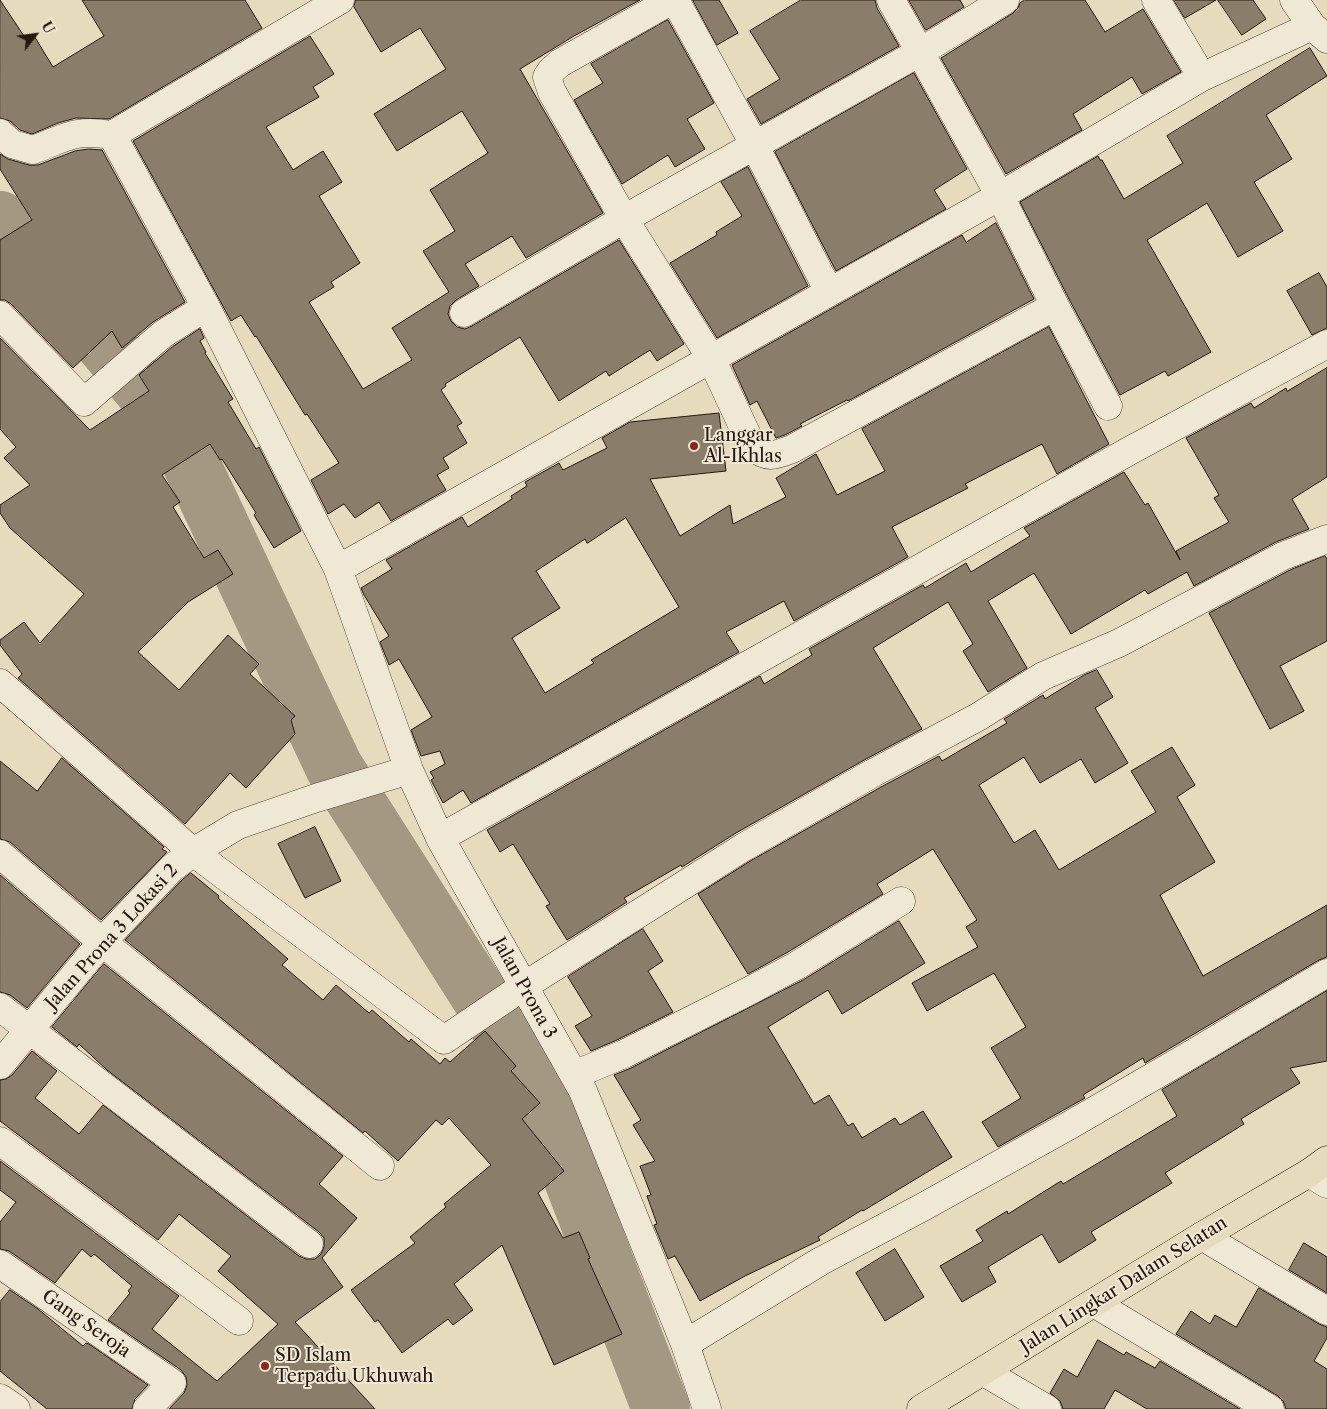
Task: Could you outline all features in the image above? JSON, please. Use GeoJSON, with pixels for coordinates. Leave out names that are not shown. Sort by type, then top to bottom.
{"type":"FeatureCollection","features":[{"type":"Feature","properties":{"kind":"main road","name":"Jalan Lingkar Dalam Selatan"},"geometry":{"type":"LineString","coordinates":[[921,1409],[984,1372],[1202,1236],[1321,1172]]}},
{"type":"Feature","properties":{"kind":"street"},"geometry":{"type":"LineString","coordinates":[[0,133],[12,144],[33,150],[63,137],[79,133],[92,132],[112,135],[340,0]]}},
{"type":"Feature","properties":{"kind":"street"},"geometry":{"type":"LineString","coordinates":[[829,292],[755,146],[674,0],[560,64],[551,71],[547,78],[552,92],[624,219],[711,358],[752,446],[761,454],[776,455],[792,450],[1055,306]]}},
{"type":"Feature","properties":{"kind":"street"},"geometry":{"type":"LineString","coordinates":[[891,0],[1000,196],[1108,406]]}},
{"type":"Feature","properties":{"kind":"street"},"geometry":{"type":"LineString","coordinates":[[464,313],[624,219],[920,52],[1005,0]]}},
{"type":"Feature","properties":{"kind":"street"},"geometry":{"type":"LineString","coordinates":[[1156,0],[1202,77]]}},
{"type":"Feature","properties":{"kind":"street"},"geometry":{"type":"LineString","coordinates":[[338,569],[1000,196],[1202,77],[1320,33],[1294,0]]}},
{"type":"Feature","properties":{"kind":"street","name":"Jalan Prona 3"},"geometry":{"type":"LineString","coordinates":[[112,135],[206,307],[338,569],[399,773],[440,838],[583,1091],[685,1344],[707,1409]]}},
{"type":"Feature","properties":{"kind":"street"},"geometry":{"type":"LineString","coordinates":[[0,316],[84,402],[163,334],[206,307]]}},
{"type":"Feature","properties":{"kind":"street"},"geometry":{"type":"LineString","coordinates":[[440,838],[1122,455],[1327,344]]}},
{"type":"Feature","properties":{"kind":"street"},"geometry":{"type":"LineString","coordinates":[[0,683],[193,852],[444,1040],[524,986],[744,847],[873,773],[978,717],[1044,676],[1119,643],[1283,556],[1327,539]]}},
{"type":"Feature","properties":{"kind":"street","name":"Jalan Prona 3 Lokasi 2"},"geometry":{"type":"LineString","coordinates":[[0,1065],[102,942],[172,868],[193,852],[238,825],[316,798],[399,773]]}},
{"type":"Feature","properties":{"kind":"street"},"geometry":{"type":"LineString","coordinates":[[0,854],[102,942],[380,1166]]}},
{"type":"Feature","properties":{"kind":"street"},"geometry":{"type":"LineString","coordinates":[[574,1075],[624,1054],[796,966],[901,901]]}},
{"type":"Feature","properties":{"kind":"street"},"geometry":{"type":"LineString","coordinates":[[685,1344],[820,1261],[923,1207],[1070,1125],[1327,973]]}},
{"type":"Feature","properties":{"kind":"street"},"geometry":{"type":"LineString","coordinates":[[0,1007],[309,1244]]}},
{"type":"Feature","properties":{"kind":"street"},"geometry":{"type":"LineString","coordinates":[[0,1141],[239,1320]]}},
{"type":"Feature","properties":{"kind":"street"},"geometry":{"type":"LineString","coordinates":[[1202,1236],[1327,1311]]}},
{"type":"Feature","properties":{"kind":"street","name":"Gang Seroja"},"geometry":{"type":"LineString","coordinates":[[0,1264],[172,1383],[147,1409]]}},
{"type":"Feature","properties":{"kind":"street"},"geometry":{"type":"LineString","coordinates":[[1094,1303],[1270,1409]]}},
{"type":"Feature","properties":{"kind":"street"},"geometry":{"type":"LineString","coordinates":[[984,1372],[1047,1409]]}},
{"type":"Feature","properties":{"kind":"street"},"geometry":{"type":"LineString","coordinates":[[0,1398],[16,1409]]}},
{"type":"Feature","properties":{"kind":"building"},"geometry":{"type":"Polygon","coordinates":[[[0,0],[26,39],[33,34],[53,67],[104,36],[82,0],[245,0],[262,28],[109,119],[76,118],[32,134],[20,130],[10,121],[0,118],[0,0]]]}},
{"type":"Feature","properties":{"kind":"building"},"geometry":{"type":"Polygon","coordinates":[[[356,0],[640,0],[574,36],[520,69],[603,213],[526,258],[512,236],[465,264],[479,286],[456,300],[450,306],[448,314],[451,321],[457,327],[465,329],[472,326],[619,240],[684,344],[657,361],[650,350],[609,376],[606,371],[559,401],[520,337],[445,384],[446,386],[441,390],[462,423],[457,426],[467,443],[443,458],[449,468],[437,475],[446,490],[391,521],[379,502],[355,518],[344,504],[328,514],[311,480],[339,463],[307,414],[305,415],[241,315],[231,321],[133,141],[310,36],[334,74],[313,87],[319,97],[266,127],[293,170],[323,151],[342,182],[319,196],[360,263],[331,282],[334,287],[309,302],[363,389],[412,360],[392,328],[449,292],[423,251],[455,231],[430,190],[488,153],[462,111],[397,151],[374,114],[446,69],[420,28],[381,52],[354,7],[356,0]]]}},
{"type":"Feature","properties":{"kind":"building"},"geometry":{"type":"Polygon","coordinates":[[[693,0],[719,0],[738,33],[717,45],[693,0]]]}},
{"type":"Feature","properties":{"kind":"building"},"geometry":{"type":"Polygon","coordinates":[[[801,0],[875,0],[877,8],[899,46],[761,124],[747,99],[780,79],[750,31],[801,0]]]}},
{"type":"Feature","properties":{"kind":"building"},"geometry":{"type":"Polygon","coordinates":[[[909,0],[960,0],[964,7],[926,30],[909,0]]]}},
{"type":"Feature","properties":{"kind":"building"},"geometry":{"type":"Polygon","coordinates":[[[1025,0],[1085,0],[1105,32],[1143,9],[1181,72],[1142,94],[1132,77],[1073,114],[1082,130],[1006,174],[941,58],[1013,13],[1020,3],[1025,0]]]}},
{"type":"Feature","properties":{"kind":"building"},"geometry":{"type":"Polygon","coordinates":[[[1174,0],[1216,0],[1185,18],[1174,0]]]}},
{"type":"Feature","properties":{"kind":"building"},"geometry":{"type":"Polygon","coordinates":[[[1218,0],[1253,0],[1266,19],[1242,35],[1218,0]]]}},
{"type":"Feature","properties":{"kind":"building"},"geometry":{"type":"Polygon","coordinates":[[[668,20],[714,103],[687,119],[705,149],[675,167],[668,155],[622,184],[574,100],[603,83],[591,64],[668,20]]]}},
{"type":"Feature","properties":{"kind":"building"},"geometry":{"type":"Polygon","coordinates":[[[1310,48],[1327,76],[1266,115],[1292,159],[1254,182],[1283,231],[1238,257],[1207,203],[1147,240],[1211,352],[1168,376],[1165,371],[1120,395],[1020,202],[1098,156],[1124,199],[1183,163],[1167,136],[1310,48]]]}},
{"type":"Feature","properties":{"kind":"building"},"geometry":{"type":"Polygon","coordinates":[[[914,73],[967,169],[934,190],[946,209],[836,271],[775,152],[914,73]]]}},
{"type":"Feature","properties":{"kind":"building"},"geometry":{"type":"Polygon","coordinates":[[[102,150],[185,302],[153,322],[122,348],[112,331],[73,368],[11,304],[5,300],[0,300],[0,240],[32,220],[0,169],[0,154],[8,159],[29,165],[38,165],[75,151],[102,150]]]}},
{"type":"Feature","properties":{"kind":"building"},"geometry":{"type":"Polygon","coordinates":[[[748,167],[808,286],[717,338],[670,263],[717,235],[716,232],[742,216],[721,182],[748,167]]]}},
{"type":"Feature","properties":{"kind":"building"},"geometry":{"type":"Polygon","coordinates":[[[996,223],[1034,299],[848,401],[800,424],[802,426],[776,438],[757,401],[750,405],[732,365],[962,235],[966,242],[996,223]]]}},
{"type":"Feature","properties":{"kind":"building"},"geometry":{"type":"Polygon","coordinates":[[[1319,273],[1327,287],[1327,328],[1312,335],[1287,291],[1319,273]]]}},
{"type":"Feature","properties":{"kind":"building"},"geometry":{"type":"Polygon","coordinates":[[[1049,327],[1109,444],[1057,474],[1042,444],[965,484],[968,488],[892,527],[908,557],[794,621],[784,601],[726,632],[739,652],[471,803],[463,790],[443,803],[431,780],[434,778],[430,772],[445,764],[440,751],[421,756],[411,730],[432,717],[399,659],[389,665],[380,642],[389,636],[361,588],[392,569],[386,560],[462,517],[468,527],[512,499],[511,496],[527,486],[525,482],[559,463],[563,470],[607,448],[602,438],[630,422],[719,413],[726,471],[650,479],[680,536],[730,505],[733,524],[786,497],[776,478],[816,454],[837,495],[885,471],[862,429],[1049,327]],[[626,518],[587,543],[585,539],[536,571],[560,608],[512,638],[545,693],[594,663],[591,660],[679,607],[626,518]]]}},
{"type":"Feature","properties":{"kind":"building"},"geometry":{"type":"Polygon","coordinates":[[[200,329],[204,338],[200,341],[205,353],[233,399],[228,402],[256,449],[259,447],[301,531],[274,548],[254,515],[256,513],[222,459],[220,460],[210,444],[162,475],[180,502],[173,507],[204,558],[218,550],[233,574],[188,602],[138,652],[179,690],[228,635],[259,664],[250,674],[295,716],[291,720],[295,734],[246,788],[230,773],[185,824],[18,678],[22,674],[0,645],[0,640],[24,622],[40,643],[84,594],[10,528],[0,513],[0,505],[30,485],[4,458],[16,447],[0,429],[0,338],[90,430],[149,391],[139,375],[172,347],[200,329]]]}},
{"type":"Feature","properties":{"kind":"building"},"geometry":{"type":"Polygon","coordinates":[[[1327,368],[1327,477],[1292,499],[1309,529],[1276,542],[1194,586],[1187,572],[1148,594],[1145,590],[1071,634],[1034,573],[988,601],[1027,668],[988,692],[963,651],[973,644],[948,602],[873,648],[922,729],[736,833],[682,867],[681,865],[624,898],[627,902],[567,940],[546,906],[550,904],[513,844],[500,852],[487,830],[760,676],[764,684],[812,655],[809,649],[923,585],[925,588],[966,563],[971,572],[1030,536],[1024,528],[1124,472],[1145,505],[1148,503],[1180,560],[1176,551],[1229,522],[1214,498],[1219,495],[1186,438],[1251,403],[1254,408],[1286,388],[1287,391],[1327,368]]]}},
{"type":"Feature","properties":{"kind":"building"},"geometry":{"type":"Polygon","coordinates":[[[1325,556],[1327,559],[1327,641],[1280,666],[1304,711],[1270,729],[1209,613],[1290,570],[1325,556]]]}},
{"type":"Feature","properties":{"kind":"building"},"geometry":{"type":"Polygon","coordinates":[[[1097,670],[1113,697],[1095,708],[1128,763],[1095,783],[1081,759],[1040,783],[1024,757],[979,785],[1014,843],[1035,830],[1059,870],[1156,812],[1131,771],[1172,747],[1195,785],[1177,797],[1215,862],[1160,895],[1203,976],[1327,905],[1327,957],[1145,1063],[1143,1058],[1083,1095],[1085,1098],[998,1147],[982,1122],[1021,1098],[991,1048],[1026,1027],[994,973],[927,1011],[912,983],[978,947],[966,927],[977,920],[933,849],[877,884],[883,894],[748,974],[698,894],[752,860],[881,787],[939,756],[942,761],[1007,723],[1004,719],[1043,695],[1045,699],[1084,675],[1097,670]]]}},
{"type":"Feature","properties":{"kind":"building"},"geometry":{"type":"Polygon","coordinates":[[[62,758],[164,847],[162,849],[167,852],[101,920],[10,842],[0,839],[0,761],[37,791],[62,758]]]}},
{"type":"Feature","properties":{"kind":"building"},"geometry":{"type":"Polygon","coordinates":[[[315,827],[341,881],[305,898],[278,844],[315,827]]]}},
{"type":"Feature","properties":{"kind":"building"},"geometry":{"type":"Polygon","coordinates":[[[191,873],[288,959],[282,965],[323,1000],[336,985],[369,1013],[372,1010],[409,1042],[411,1039],[440,1064],[445,1058],[450,1062],[485,1031],[516,1066],[511,1071],[540,1103],[522,1119],[564,1171],[538,1193],[563,1238],[579,1232],[590,1258],[588,1259],[622,1334],[554,1365],[502,1245],[454,1284],[473,1310],[453,1325],[448,1319],[402,1353],[378,1320],[375,1322],[351,1290],[415,1243],[410,1237],[446,1207],[444,1204],[491,1165],[449,1118],[442,1125],[436,1120],[398,1161],[365,1131],[363,1133],[125,940],[191,873]]]}},
{"type":"Feature","properties":{"kind":"building"},"geometry":{"type":"Polygon","coordinates":[[[0,875],[80,944],[27,1008],[10,995],[0,992],[0,875]]]}},
{"type":"Feature","properties":{"kind":"building"},"geometry":{"type":"Polygon","coordinates":[[[899,921],[925,963],[842,1014],[828,990],[768,1027],[814,1104],[829,1095],[848,1126],[853,1123],[862,1138],[895,1118],[900,1125],[923,1111],[952,1157],[818,1237],[820,1240],[745,1276],[700,1301],[675,1256],[668,1259],[654,1225],[657,1224],[647,1196],[651,1195],[640,1166],[655,1161],[633,1125],[641,1120],[614,1075],[803,980],[899,921]]]}},
{"type":"Feature","properties":{"kind":"building"},"geometry":{"type":"Polygon","coordinates":[[[643,929],[663,961],[648,971],[673,1012],[591,1051],[575,1026],[592,1016],[568,977],[643,929]]]}},
{"type":"Feature","properties":{"kind":"building"},"geometry":{"type":"Polygon","coordinates":[[[104,964],[343,1156],[319,1184],[357,1218],[322,1258],[343,1287],[295,1322],[375,1409],[169,1409],[184,1393],[187,1385],[186,1377],[181,1370],[108,1320],[130,1293],[128,1291],[132,1286],[94,1254],[91,1257],[82,1249],[55,1283],[9,1251],[0,1249],[0,1222],[16,1202],[0,1190],[0,1161],[179,1296],[152,1329],[217,1381],[278,1324],[218,1271],[231,1256],[179,1214],[158,1240],[0,1121],[0,1080],[12,1075],[32,1051],[57,1071],[35,1098],[79,1134],[103,1105],[299,1256],[306,1259],[315,1259],[321,1254],[324,1247],[324,1238],[319,1232],[107,1070],[79,1044],[77,1047],[52,1027],[104,964]]]}},
{"type":"Feature","properties":{"kind":"building"},"geometry":{"type":"Polygon","coordinates":[[[1327,991],[1327,1061],[1290,1068],[1300,1083],[1241,1119],[1244,1124],[1165,1173],[1172,1183],[1091,1232],[1096,1240],[1059,1263],[1042,1234],[988,1267],[996,1282],[962,1302],[940,1266],[983,1241],[976,1230],[1007,1211],[1008,1214],[1061,1181],[1063,1184],[1177,1116],[1162,1090],[1327,991]]]}},
{"type":"Feature","properties":{"kind":"building"},"geometry":{"type":"Polygon","coordinates":[[[1304,1243],[1327,1257],[1327,1293],[1289,1270],[1304,1243]]]}},
{"type":"Feature","properties":{"kind":"building"},"geometry":{"type":"Polygon","coordinates":[[[895,1249],[924,1297],[885,1321],[856,1273],[895,1249]]]}},
{"type":"Feature","properties":{"kind":"building"},"geometry":{"type":"Polygon","coordinates":[[[1259,1288],[1327,1327],[1327,1338],[1314,1361],[1327,1369],[1327,1409],[1286,1409],[1283,1401],[1278,1396],[1176,1334],[1191,1311],[1210,1324],[1215,1315],[1236,1327],[1259,1288]]]}},
{"type":"Feature","properties":{"kind":"building"},"geometry":{"type":"Polygon","coordinates":[[[10,1290],[38,1309],[83,1346],[86,1343],[89,1344],[148,1385],[135,1399],[132,1409],[47,1409],[0,1371],[0,1302],[10,1290]]]}},
{"type":"Feature","properties":{"kind":"building"},"geometry":{"type":"Polygon","coordinates":[[[1098,1340],[1124,1355],[1126,1352],[1155,1368],[1160,1361],[1240,1409],[1147,1409],[1115,1390],[1104,1409],[1063,1409],[1060,1401],[1050,1393],[1064,1369],[1077,1377],[1098,1340]]]}},
{"type":"Feature","properties":{"kind":"waterway"},"geometry":{"type":"LineString","coordinates":[[0,220],[173,425],[334,767],[537,1086],[661,1409]]}},
{"type":"Feature","properties":{"kind":"place","name":"Langgar Al-Ikhlas"},"geometry":{"type":"Point","coordinates":[694,446]}},
{"type":"Feature","properties":{"kind":"place","name":"SD Islam Terpadu Ukhuwah"},"geometry":{"type":"Point","coordinates":[265,1366]}}]}
